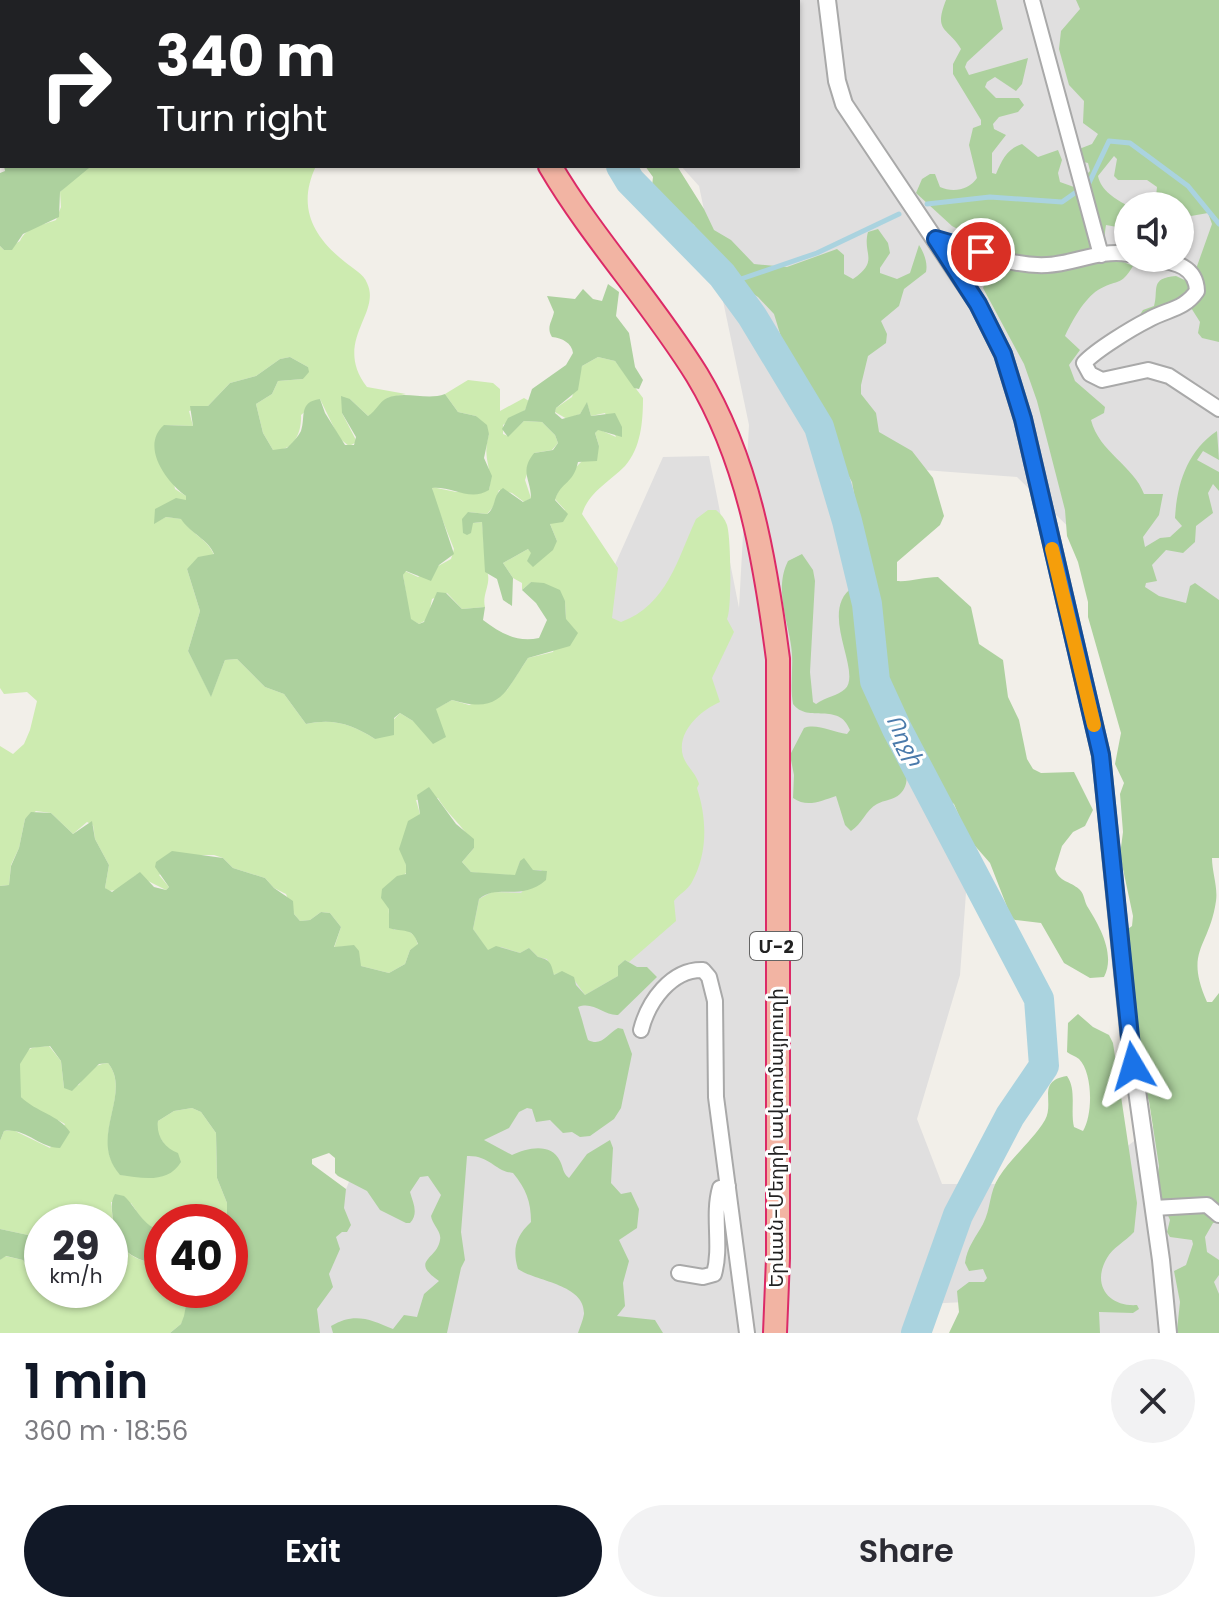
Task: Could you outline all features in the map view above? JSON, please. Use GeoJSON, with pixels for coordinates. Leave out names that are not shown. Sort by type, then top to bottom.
{"type":"FeatureCollection","features":[{"type":"Feature","properties":{"kind":"highway","name":"Երևան-Մեղրի ավտոմայրուղի"},"geometry":{"type":"LineString","coordinates":[[551,168],[696,375],[724,427],[745,484],[765,560],[778,673],[778,1258],[775,1333]]}},
{"type":"Feature","properties":{"kind":"street"},"geometry":{"type":"LineString","coordinates":[[827,0],[837,81],[844,104],[978,304],[1003,354],[1023,419],[1101,755],[1128,1026],[1168,1333]]}},
{"type":"Feature","properties":{"kind":"street"},"geometry":{"type":"LineString","coordinates":[[1032,0],[1101,255]]}},
{"type":"Feature","properties":{"kind":"street"},"geometry":{"type":"LineString","coordinates":[[936,239],[1023,266],[1051,265],[1114,255]]}},
{"type":"Feature","properties":{"kind":"street"},"geometry":{"type":"LineString","coordinates":[[1192,272],[1197,291],[1181,309],[1149,319],[1094,352],[1084,363],[1090,374],[1102,380],[1148,370],[1169,376],[1219,409]]}},
{"type":"Feature","properties":{"kind":"street"},"geometry":{"type":"LineString","coordinates":[[641,1030],[646,1013],[668,983],[682,973],[703,970],[709,977],[715,1001],[716,1097],[747,1333]]}},
{"type":"Feature","properties":{"kind":"street"},"geometry":{"type":"LineString","coordinates":[[679,1273],[703,1277],[714,1274],[717,1262],[715,1204],[720,1188],[728,1186]]}},
{"type":"Feature","properties":{"kind":"street"},"geometry":{"type":"LineString","coordinates":[[1154,1208],[1207,1205],[1219,1215]]}},
{"type":"Feature","properties":{"kind":"shaded area"},"geometry":{"type":"Polygon","coordinates":[[[800,0],[1151,0],[1219,213],[1219,673],[1017,477],[924,470],[873,563],[902,690],[967,879],[960,975],[917,1119],[942,1184],[1080,1184],[1183,1102],[1219,1099],[1219,1333],[992,1333],[985,1301],[925,1304],[916,1333],[180,1333],[182,1308],[248,1308],[248,1204],[238,1204],[260,1185],[316,1266],[415,1013],[663,457],[709,456],[739,608],[749,425],[699,186],[683,168],[800,168],[800,0]]]}},
{"type":"Feature","properties":{"kind":"green space"},"geometry":{"type":"Polygon","coordinates":[[[946,0],[996,0],[1003,29],[967,62],[965,67],[969,75],[1028,58],[1022,84],[1016,91],[995,77],[985,87],[996,98],[1019,98],[1024,105],[1018,112],[999,117],[993,124],[994,129],[1006,135],[992,153],[992,173],[996,174],[1009,152],[1022,144],[1038,157],[1058,150],[1062,160],[1058,173],[1060,182],[1074,187],[1090,171],[1088,163],[1079,161],[1074,151],[1092,144],[1098,134],[1083,123],[1084,101],[1069,85],[1059,49],[1061,31],[1080,9],[1076,0],[1219,0],[1219,342],[1202,338],[1198,333],[1200,322],[1188,303],[1137,319],[1143,310],[1154,306],[1158,282],[1162,279],[1176,276],[1191,283],[1212,224],[1208,213],[1194,215],[1194,192],[1156,192],[1157,187],[1147,180],[1118,180],[1114,176],[1117,159],[1114,156],[1098,176],[1114,197],[1114,226],[1106,225],[1105,243],[1114,257],[1114,272],[1130,272],[1088,299],[1065,336],[1080,350],[1069,365],[1075,381],[1105,407],[1104,413],[1091,420],[1101,441],[1133,475],[1144,494],[1163,494],[1159,515],[1143,537],[1145,547],[1160,538],[1170,537],[1182,526],[1175,518],[1181,481],[1198,448],[1217,431],[1219,460],[1203,451],[1197,460],[1219,472],[1219,491],[1213,484],[1208,493],[1213,513],[1196,526],[1195,542],[1183,553],[1166,550],[1152,565],[1157,581],[1146,583],[1145,587],[1159,596],[1186,603],[1190,586],[1195,583],[1219,600],[1219,858],[1212,858],[1216,901],[1200,950],[1198,971],[1207,1002],[1212,1002],[1219,993],[1219,1222],[1213,1223],[1205,1237],[1207,1252],[1219,1260],[1219,1275],[1214,1282],[1219,1294],[1219,1333],[1178,1333],[1177,1330],[1180,1302],[1174,1271],[1186,1265],[1193,1244],[1192,1240],[1170,1237],[1167,1232],[1170,1220],[1156,1188],[1159,1166],[1149,1101],[1139,1075],[1147,1069],[1147,1064],[1140,1059],[1125,931],[1132,926],[1133,916],[1120,855],[1123,832],[1120,794],[1124,783],[1115,764],[1121,733],[1088,617],[1088,602],[1078,562],[1067,536],[1065,510],[1037,401],[1024,364],[983,288],[988,275],[987,256],[991,247],[952,226],[916,193],[922,179],[930,174],[935,174],[940,187],[950,190],[965,188],[977,178],[969,145],[973,128],[981,125],[981,120],[953,74],[953,64],[961,49],[944,29],[942,11],[946,0]]]}},
{"type":"Feature","properties":{"kind":"green space"},"geometry":{"type":"Polygon","coordinates":[[[4,168],[89,168],[60,192],[59,217],[23,234],[12,250],[4,250],[0,246],[0,173],[5,171],[4,168]]]}},
{"type":"Feature","properties":{"kind":"green space"},"geometry":{"type":"Polygon","coordinates":[[[86,168],[315,168],[310,181],[308,207],[316,231],[334,252],[363,277],[370,294],[356,342],[354,356],[358,371],[367,387],[406,394],[387,398],[376,412],[368,416],[350,399],[342,413],[357,442],[349,446],[339,438],[320,399],[301,415],[298,435],[291,445],[273,450],[263,433],[256,404],[272,394],[278,381],[303,379],[308,367],[290,357],[280,359],[256,376],[230,383],[208,406],[189,411],[193,426],[164,425],[175,489],[186,496],[186,501],[154,523],[166,517],[182,519],[214,555],[187,569],[200,611],[188,651],[211,696],[225,660],[237,659],[265,687],[284,694],[306,724],[342,724],[375,739],[400,713],[413,721],[452,700],[469,705],[507,690],[528,658],[553,652],[566,619],[565,601],[531,582],[522,590],[522,583],[513,578],[503,563],[528,549],[531,552],[557,541],[550,524],[565,510],[555,499],[558,491],[573,470],[599,446],[595,433],[598,429],[616,437],[605,413],[591,416],[587,403],[580,414],[567,419],[555,412],[556,408],[572,397],[582,366],[598,357],[615,361],[643,398],[642,425],[635,451],[625,466],[594,493],[582,514],[618,568],[612,618],[621,622],[637,614],[660,593],[669,580],[696,519],[708,510],[716,510],[727,525],[730,602],[727,619],[734,632],[712,678],[720,702],[705,710],[692,723],[683,739],[684,760],[699,784],[697,788],[703,812],[703,848],[697,871],[690,885],[674,901],[676,921],[629,962],[625,960],[618,966],[618,976],[585,995],[575,981],[558,973],[554,975],[547,959],[538,957],[529,948],[520,953],[501,947],[488,951],[473,929],[479,899],[492,892],[521,893],[542,870],[533,870],[520,861],[516,875],[471,872],[462,862],[474,848],[471,841],[438,798],[416,800],[420,814],[402,846],[408,870],[391,898],[390,922],[394,930],[404,928],[415,936],[418,945],[410,950],[405,964],[389,973],[361,966],[346,946],[334,948],[341,927],[330,913],[321,912],[310,920],[300,921],[286,894],[274,888],[265,878],[233,868],[223,858],[214,855],[190,855],[159,875],[169,887],[166,890],[136,875],[117,890],[108,891],[105,888],[109,865],[95,839],[93,825],[87,822],[73,834],[51,813],[36,811],[25,819],[19,848],[11,865],[9,885],[0,886],[0,746],[13,754],[24,744],[37,701],[27,692],[4,694],[0,688],[0,246],[4,250],[31,230],[56,220],[61,207],[60,192],[86,168]]]}},
{"type":"Feature","properties":{"kind":"green space"},"geometry":{"type":"Polygon","coordinates":[[[646,168],[678,168],[714,230],[731,240],[754,264],[787,267],[837,249],[844,255],[844,274],[853,279],[868,262],[868,232],[878,229],[888,243],[890,253],[880,273],[897,279],[910,273],[919,245],[921,248],[926,272],[904,289],[899,306],[881,321],[887,334],[886,343],[868,356],[861,385],[861,394],[876,413],[879,432],[912,451],[933,478],[944,516],[940,525],[897,562],[897,581],[938,577],[971,607],[979,644],[1003,660],[1008,697],[1019,720],[1027,759],[1033,769],[1041,773],[1074,772],[1093,810],[1085,826],[1073,832],[1062,846],[1055,869],[1062,879],[1081,891],[1101,931],[1108,959],[1104,977],[1090,978],[1064,963],[1041,923],[1011,917],[990,863],[969,839],[954,804],[937,792],[933,773],[895,713],[891,712],[879,720],[905,767],[907,777],[900,794],[873,807],[851,831],[845,825],[836,796],[809,803],[793,798],[794,775],[790,755],[804,728],[819,727],[847,734],[850,730],[839,717],[799,710],[793,704],[792,654],[782,596],[788,561],[802,554],[813,570],[815,581],[810,672],[813,702],[816,704],[842,691],[849,681],[839,611],[843,598],[853,587],[858,603],[859,641],[875,658],[882,652],[852,482],[837,455],[832,430],[796,386],[774,314],[758,297],[738,284],[728,265],[706,247],[694,225],[651,196],[653,177],[646,168]]]}},
{"type":"Feature","properties":{"kind":"green space"},"geometry":{"type":"Polygon","coordinates":[[[608,284],[619,292],[616,316],[629,333],[635,367],[643,380],[639,389],[634,388],[615,361],[598,357],[582,366],[578,390],[556,408],[555,413],[562,419],[580,414],[587,402],[591,416],[615,413],[622,427],[622,437],[598,430],[595,433],[599,446],[597,461],[578,462],[573,475],[555,500],[568,514],[563,522],[550,524],[557,541],[553,550],[533,567],[527,561],[531,553],[528,549],[503,563],[513,578],[512,606],[503,600],[497,579],[485,572],[482,522],[473,523],[471,533],[467,535],[463,533],[462,519],[468,512],[487,514],[503,488],[523,502],[531,498],[527,465],[534,453],[553,450],[558,443],[555,435],[542,422],[524,421],[508,437],[502,429],[508,418],[525,410],[532,389],[566,365],[573,353],[569,344],[552,337],[550,333],[554,312],[547,296],[575,299],[583,289],[593,299],[602,301],[608,284]]]}},
{"type":"Feature","properties":{"kind":"green space"},"geometry":{"type":"Polygon","coordinates":[[[290,357],[308,367],[309,372],[303,379],[278,381],[272,394],[256,404],[263,433],[273,450],[287,448],[301,431],[308,403],[320,399],[345,445],[354,445],[356,437],[342,413],[341,396],[350,399],[368,416],[384,400],[394,396],[445,394],[458,412],[476,416],[487,425],[489,434],[484,458],[492,476],[489,490],[468,494],[432,488],[454,554],[439,565],[431,581],[406,571],[403,575],[411,619],[419,624],[424,622],[437,592],[446,593],[462,609],[485,607],[483,620],[502,633],[523,639],[539,638],[547,620],[536,603],[522,590],[531,582],[544,583],[560,590],[565,601],[566,619],[578,633],[570,646],[528,658],[499,698],[481,704],[452,700],[436,709],[446,737],[433,744],[413,721],[400,713],[394,718],[394,735],[375,739],[342,724],[306,724],[284,694],[265,687],[237,659],[225,660],[211,697],[188,651],[200,611],[187,569],[198,557],[214,554],[208,544],[181,519],[166,517],[154,524],[155,509],[176,498],[186,500],[186,496],[158,463],[154,443],[157,434],[164,425],[193,426],[190,406],[208,406],[230,383],[256,376],[280,359],[290,357]]]}},
{"type":"Feature","properties":{"kind":"green space"},"geometry":{"type":"Polygon","coordinates":[[[468,380],[493,383],[500,389],[500,411],[524,398],[529,401],[525,410],[503,425],[503,434],[508,436],[524,421],[542,422],[555,435],[558,443],[552,450],[534,453],[525,480],[531,498],[524,502],[512,493],[499,490],[487,514],[468,512],[473,523],[482,522],[488,579],[485,607],[462,609],[447,593],[432,599],[428,619],[419,624],[410,619],[403,575],[405,571],[418,577],[451,559],[454,549],[432,487],[456,492],[489,490],[486,451],[489,434],[476,416],[458,412],[445,394],[468,380]]]}},
{"type":"Feature","properties":{"kind":"green space"},"geometry":{"type":"Polygon","coordinates":[[[429,787],[456,824],[474,839],[474,848],[462,862],[471,872],[515,875],[524,858],[533,870],[547,871],[546,880],[528,890],[494,892],[479,899],[473,929],[488,950],[496,946],[520,953],[529,948],[550,963],[554,975],[562,971],[574,977],[576,985],[585,995],[618,976],[618,966],[625,960],[637,967],[647,967],[657,977],[618,1015],[589,1006],[578,1007],[588,1040],[601,1041],[618,1028],[623,1029],[632,1054],[621,1108],[614,1119],[590,1136],[580,1137],[572,1132],[563,1133],[550,1120],[536,1122],[532,1109],[527,1108],[519,1112],[509,1128],[484,1140],[512,1155],[538,1148],[551,1151],[569,1178],[587,1154],[610,1140],[613,1148],[611,1183],[621,1194],[631,1192],[639,1209],[637,1228],[619,1240],[629,1261],[623,1283],[625,1306],[617,1316],[655,1320],[663,1333],[578,1333],[584,1314],[577,1296],[518,1269],[515,1255],[517,1243],[531,1222],[529,1201],[521,1184],[513,1173],[481,1158],[467,1156],[461,1232],[465,1260],[447,1333],[333,1333],[331,1326],[347,1319],[369,1320],[393,1329],[404,1315],[417,1317],[424,1294],[439,1281],[430,1274],[425,1264],[440,1240],[431,1216],[441,1195],[428,1176],[420,1177],[410,1192],[414,1215],[410,1223],[406,1223],[380,1210],[367,1191],[338,1176],[335,1173],[335,1158],[329,1153],[312,1159],[312,1164],[346,1189],[344,1208],[351,1225],[347,1232],[336,1237],[340,1249],[329,1274],[333,1287],[317,1309],[320,1333],[170,1333],[181,1324],[186,1308],[248,1308],[248,1204],[227,1204],[217,1178],[216,1133],[201,1112],[192,1108],[174,1111],[158,1121],[162,1140],[178,1153],[181,1162],[176,1169],[154,1178],[120,1175],[111,1161],[108,1146],[116,1088],[108,1063],[99,1064],[72,1091],[64,1088],[61,1061],[50,1046],[30,1048],[20,1064],[21,1097],[60,1121],[70,1132],[60,1148],[11,1131],[4,1131],[0,1141],[0,886],[9,885],[11,866],[19,848],[25,819],[31,812],[51,813],[73,834],[92,821],[95,839],[109,865],[105,888],[112,892],[140,872],[154,887],[166,890],[169,887],[155,867],[156,862],[172,851],[223,858],[233,868],[265,878],[293,901],[294,914],[300,921],[310,920],[321,912],[330,913],[341,927],[334,947],[354,945],[359,951],[361,966],[389,973],[405,964],[410,950],[418,944],[410,932],[389,928],[389,909],[381,898],[382,889],[397,876],[406,874],[406,865],[399,849],[408,821],[420,814],[417,795],[429,787]]]}},
{"type":"Feature","properties":{"kind":"green space"},"geometry":{"type":"Polygon","coordinates":[[[1078,1014],[1109,1035],[1113,1043],[1137,1203],[1134,1232],[1107,1258],[1101,1277],[1102,1285],[1111,1298],[1127,1305],[1137,1305],[1139,1309],[1133,1313],[1099,1312],[1100,1333],[949,1333],[959,1312],[957,1291],[969,1282],[984,1282],[987,1278],[983,1269],[969,1271],[965,1263],[968,1252],[986,1218],[999,1177],[1045,1120],[1052,1082],[1067,1076],[1072,1087],[1074,1127],[1083,1131],[1086,1124],[1090,1094],[1087,1074],[1079,1059],[1067,1052],[1068,1023],[1078,1014]]]}},
{"type":"Feature","properties":{"kind":"green space"},"geometry":{"type":"Polygon","coordinates":[[[49,1046],[61,1061],[64,1088],[79,1085],[90,1070],[108,1063],[116,1089],[108,1147],[121,1175],[158,1177],[168,1150],[156,1131],[158,1121],[174,1111],[192,1108],[201,1112],[216,1133],[217,1178],[227,1204],[144,1204],[144,1220],[131,1203],[24,1204],[24,1234],[0,1229],[0,1141],[4,1131],[13,1130],[50,1148],[65,1124],[29,1106],[21,1097],[18,1071],[22,1057],[32,1048],[49,1046]]]}},
{"type":"Feature","properties":{"kind":"green space"},"geometry":{"type":"Polygon","coordinates":[[[115,1194],[124,1196],[144,1220],[144,1260],[128,1252],[128,1204],[112,1204],[115,1194]]]}},
{"type":"Feature","properties":{"kind":"green space"},"geometry":{"type":"Polygon","coordinates":[[[0,1229],[24,1234],[24,1262],[6,1256],[0,1260],[0,1229]]]}},
{"type":"Feature","properties":{"kind":"green space"},"geometry":{"type":"Polygon","coordinates":[[[128,1253],[144,1261],[144,1308],[186,1308],[185,1316],[170,1333],[0,1333],[0,1260],[5,1256],[23,1260],[24,1308],[128,1308],[128,1253]]]}},
{"type":"Feature","properties":{"kind":"waterway"},"geometry":{"type":"LineString","coordinates":[[927,204],[990,197],[1062,202],[1089,183],[1109,141],[1130,143],[1188,186],[1219,224]]}},
{"type":"Feature","properties":{"kind":"waterway","name":"Ողջի"},"geometry":{"type":"LineString","coordinates":[[622,168],[630,181],[722,275],[752,316],[819,427],[847,521],[867,604],[875,681],[897,729],[1039,999],[1044,1066],[1010,1116],[958,1215],[916,1333]]}},
{"type":"Feature","properties":{"kind":"waterway"},"geometry":{"type":"LineString","coordinates":[[722,275],[741,279],[817,253],[899,214]]}},
{"type":"Feature","properties":{"kind":"slow traffic"},"geometry":{"type":"LineString","coordinates":[[1052,549],[1094,725]]}},
{"type":"Feature","properties":{"kind":"route"},"geometry":{"type":"LineString","coordinates":[[981,252],[936,239],[978,304],[1003,354],[1023,419],[1101,755],[1133,1066]]}}]}
